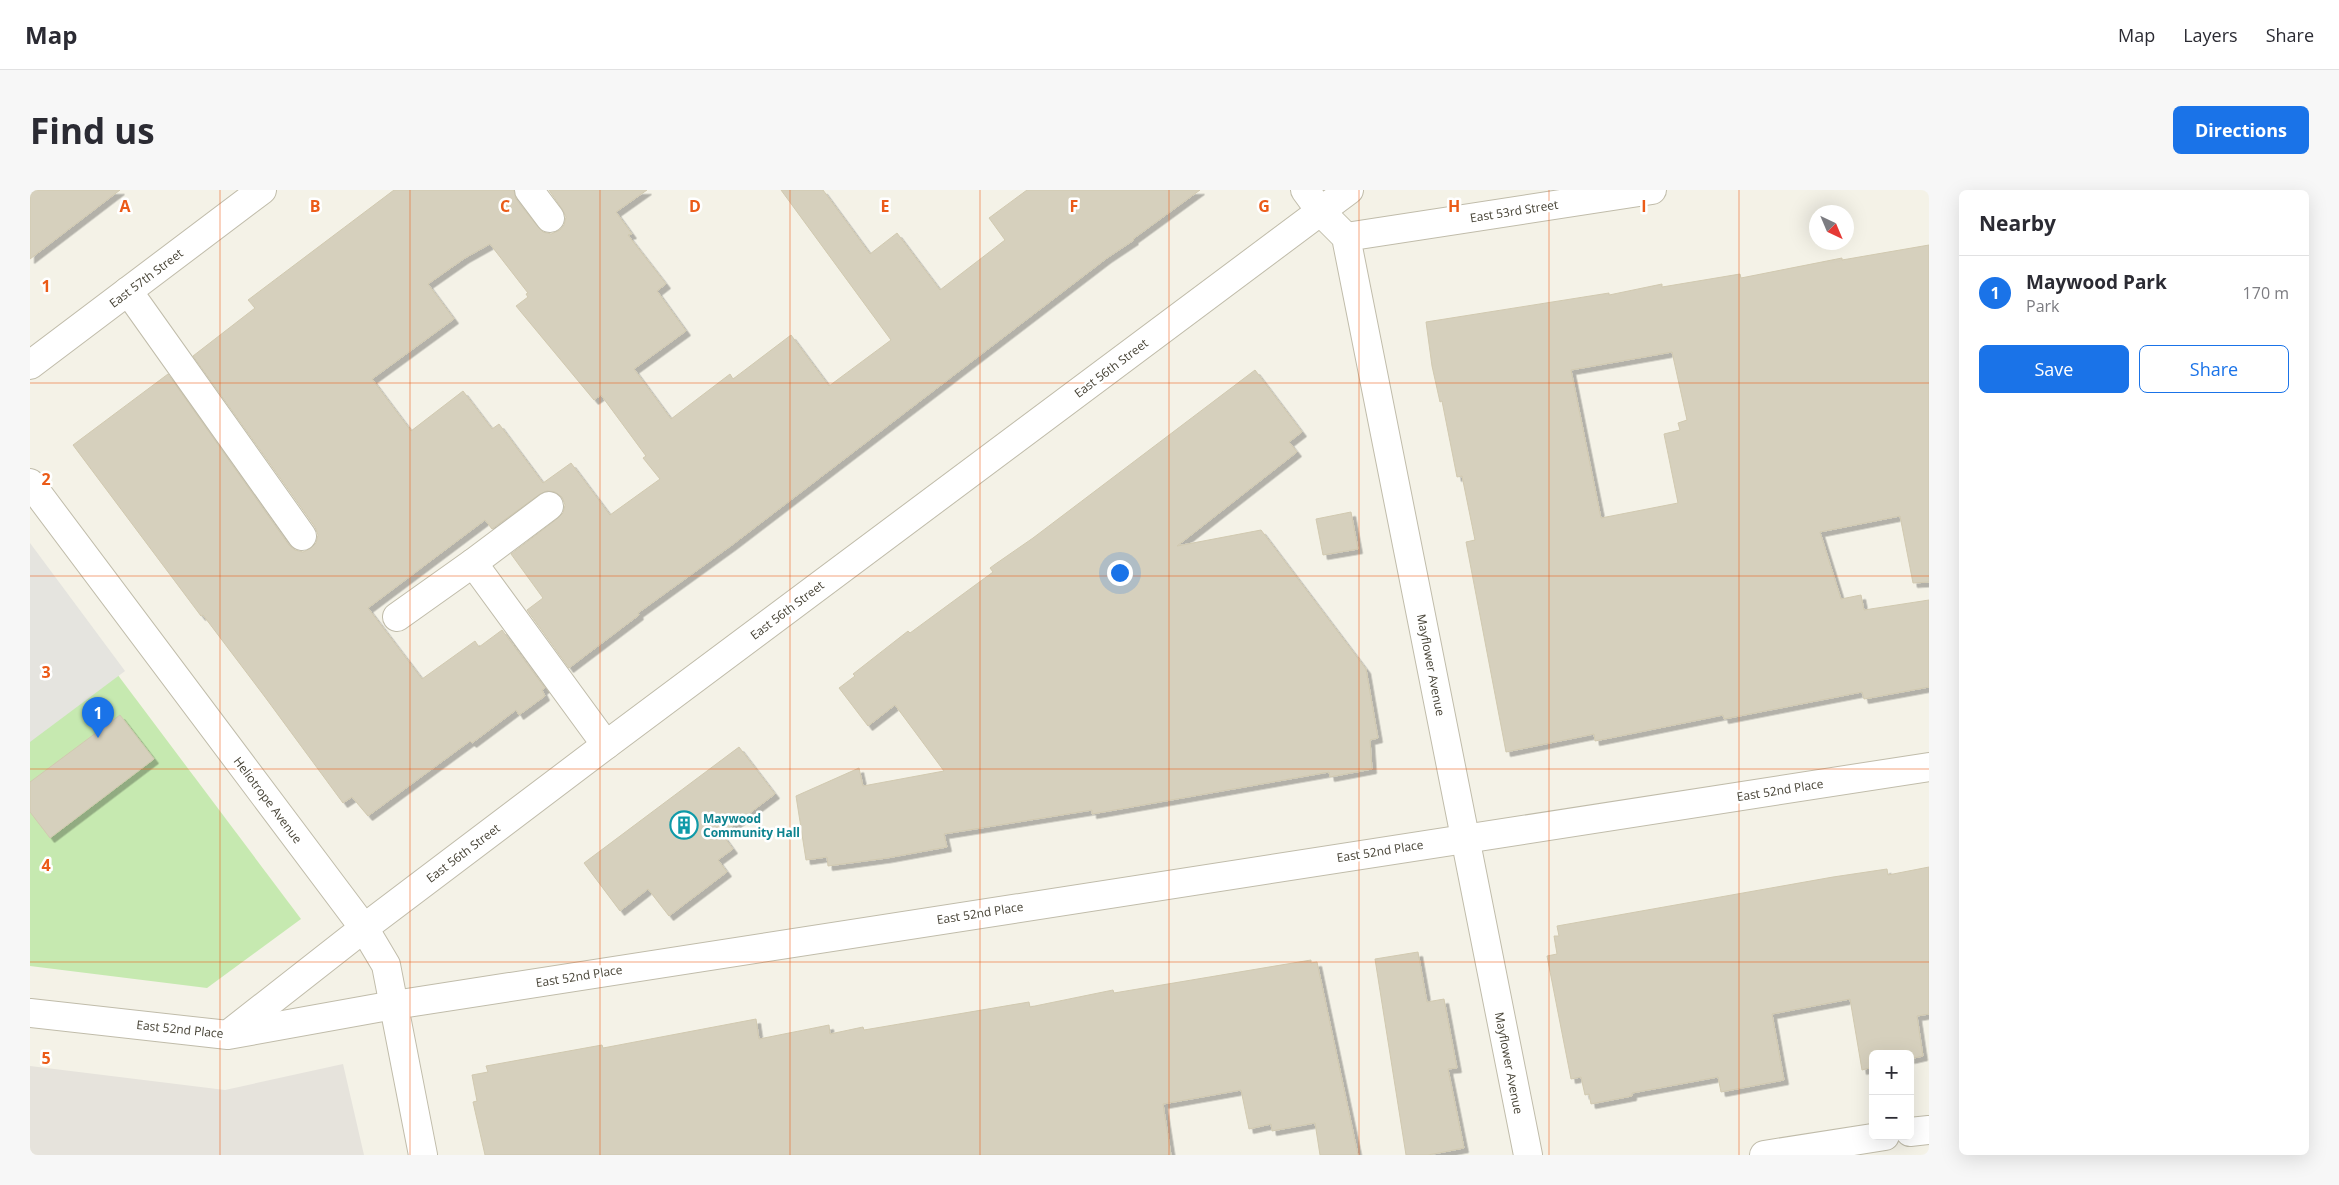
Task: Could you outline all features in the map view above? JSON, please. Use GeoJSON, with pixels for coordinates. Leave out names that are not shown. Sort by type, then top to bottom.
{"type":"FeatureCollection","features":[{"type":"Feature","properties":{"kind":"street","name":"East 57th Street"},"geometry":{"type":"LineString","coordinates":[[30,365],[262,190]]}},
{"type":"Feature","properties":{"kind":"street"},"geometry":{"type":"LineString","coordinates":[[529,190],[550,218]]}},
{"type":"Feature","properties":{"kind":"street"},"geometry":{"type":"LineString","coordinates":[[1305,190],[1321,212],[1346,237]]}},
{"type":"Feature","properties":{"kind":"street","name":"East 56th Street"},"geometry":{"type":"LineString","coordinates":[[228,1035],[364,928],[606,745],[1349,190]]}},
{"type":"Feature","properties":{"kind":"street","name":"East 53rd Street"},"geometry":{"type":"LineString","coordinates":[[1346,237],[1652,190]]}},
{"type":"Feature","properties":{"kind":"street","name":"Mayflower Avenue"},"geometry":{"type":"LineString","coordinates":[[1346,237],[1528,1155]]}},
{"type":"Feature","properties":{"kind":"street"},"geometry":{"type":"LineString","coordinates":[[128,291],[302,536]]}},
{"type":"Feature","properties":{"kind":"street","name":"Heliotrope Avenue"},"geometry":{"type":"LineString","coordinates":[[30,482],[364,928],[386,965],[423,1155]]}},
{"type":"Feature","properties":{"kind":"street"},"geometry":{"type":"LineString","coordinates":[[397,617],[549,506]]}},
{"type":"Feature","properties":{"kind":"street"},"geometry":{"type":"LineString","coordinates":[[473,563],[606,745]]}},
{"type":"Feature","properties":{"kind":"street","name":"East 52nd Place"},"geometry":{"type":"LineString","coordinates":[[30,1013],[228,1035],[394,1005],[1929,767]]}},
{"type":"Feature","properties":{"kind":"street"},"geometry":{"type":"LineString","coordinates":[[1914,1132],[1929,1130]]}},
{"type":"Feature","properties":{"kind":"street"},"geometry":{"type":"LineString","coordinates":[[1764,1155],[1869,1139]]}},
{"type":"Feature","properties":{"kind":"shaded area"},"geometry":{"type":"Polygon","coordinates":[[[30,543],[125,671],[30,742],[30,543]]]}},
{"type":"Feature","properties":{"kind":"shaded area"},"geometry":{"type":"Polygon","coordinates":[[[343,1064],[364,1155],[30,1155],[30,1066],[225,1090],[343,1064]]]}},
{"type":"Feature","properties":{"kind":"green space"},"geometry":{"type":"Polygon","coordinates":[[[30,558],[301,919],[207,988],[30,966],[30,558]]]}},
{"type":"Feature","properties":{"kind":"building"},"geometry":{"type":"Polygon","coordinates":[[[30,190],[120,190],[30,259],[30,190]]]}},
{"type":"Feature","properties":{"kind":"building"},"geometry":{"type":"Polygon","coordinates":[[[394,190],[514,190],[516,199],[538,227],[543,232],[551,234],[560,230],[564,225],[566,217],[549,190],[647,190],[616,212],[632,234],[628,235],[666,284],[657,291],[686,331],[634,369],[671,419],[730,374],[733,379],[791,335],[829,386],[891,340],[781,190],[823,190],[870,254],[897,233],[940,290],[1005,240],[989,218],[1027,190],[1200,190],[1107,258],[732,545],[638,613],[639,615],[569,668],[527,610],[543,598],[511,554],[563,513],[565,505],[562,497],[555,492],[547,491],[540,494],[492,529],[485,520],[368,608],[422,679],[475,641],[479,647],[502,630],[545,688],[542,690],[545,696],[519,715],[516,710],[472,743],[470,741],[368,816],[352,797],[343,803],[265,697],[203,615],[201,616],[73,445],[168,374],[289,545],[295,550],[303,552],[311,548],[316,543],[318,535],[315,527],[193,356],[255,308],[248,300],[394,190]],[[490,244],[465,258],[428,284],[454,319],[372,379],[411,431],[463,391],[492,429],[499,424],[543,483],[571,463],[610,515],[660,479],[643,458],[646,456],[601,395],[594,400],[516,306],[528,297],[526,294],[528,293],[490,244]]]}},
{"type":"Feature","properties":{"kind":"building"},"geometry":{"type":"Polygon","coordinates":[[[1929,245],[1929,582],[1913,583],[1900,516],[1820,532],[1841,599],[1861,595],[1864,610],[1929,600],[1929,687],[1864,699],[1862,692],[1724,719],[1723,715],[1595,741],[1594,734],[1506,752],[1466,542],[1475,540],[1462,476],[1457,477],[1442,401],[1440,402],[1432,366],[1426,322],[1609,293],[1609,295],[1662,284],[1662,287],[1740,274],[1741,278],[1842,258],[1842,260],[1929,245]],[[1672,352],[1571,370],[1601,518],[1678,503],[1664,434],[1680,430],[1678,423],[1687,420],[1672,352]]]}},
{"type":"Feature","properties":{"kind":"building"},"geometry":{"type":"Polygon","coordinates":[[[1255,370],[1302,432],[1289,442],[1297,452],[1177,546],[1261,530],[1366,669],[1378,738],[1370,740],[1372,769],[1330,777],[1329,772],[1092,814],[1092,810],[944,834],[947,847],[887,858],[828,866],[827,857],[806,860],[796,796],[859,768],[863,786],[944,771],[895,705],[868,726],[839,688],[855,676],[853,674],[908,631],[910,633],[993,572],[990,568],[1033,538],[1255,370]]]}},
{"type":"Feature","properties":{"kind":"building"},"geometry":{"type":"Polygon","coordinates":[[[1351,512],[1358,549],[1323,555],[1316,519],[1351,512]]]}},
{"type":"Feature","properties":{"kind":"building"},"geometry":{"type":"Polygon","coordinates":[[[120,715],[154,759],[50,838],[30,812],[30,782],[120,715]]]}},
{"type":"Feature","properties":{"kind":"building","name":"Maywood Community Hall"},"geometry":{"type":"Polygon","coordinates":[[[739,747],[775,794],[722,834],[733,849],[718,860],[727,872],[669,916],[648,889],[620,911],[584,863],[739,747]]]}},
{"type":"Feature","properties":{"kind":"building"},"geometry":{"type":"Polygon","coordinates":[[[1929,867],[1929,1014],[1917,1016],[1923,1056],[1914,1058],[1914,1050],[1869,1050],[1869,1068],[1862,1070],[1850,999],[1772,1014],[1784,1080],[1721,1092],[1718,1077],[1632,1093],[1632,1096],[1591,1104],[1589,1094],[1585,1095],[1581,1077],[1571,1079],[1547,956],[1557,954],[1554,936],[1559,936],[1557,926],[1833,877],[1887,869],[1888,875],[1929,867]]]}},
{"type":"Feature","properties":{"kind":"building"},"geometry":{"type":"Polygon","coordinates":[[[1418,952],[1427,1002],[1444,999],[1457,1068],[1448,1069],[1464,1148],[1428,1155],[1406,1155],[1375,959],[1418,952]]]}},
{"type":"Feature","properties":{"kind":"building"},"geometry":{"type":"Polygon","coordinates":[[[1311,960],[1311,963],[1317,962],[1358,1155],[1320,1155],[1315,1123],[1272,1131],[1271,1124],[1249,1129],[1241,1090],[1163,1104],[1171,1155],[485,1155],[473,1102],[477,1101],[472,1075],[488,1072],[486,1066],[602,1045],[603,1048],[756,1019],[759,1039],[829,1025],[830,1034],[863,1027],[864,1030],[1029,1002],[1030,1007],[1113,990],[1114,993],[1311,960]]]}},
{"type":"Feature","properties":{"kind":"place","name":"Maywood Park"},"geometry":{"type":"Point","coordinates":[98,738]}},
{"type":"Feature","properties":{"kind":"place","name":"Maywood Community Hall"},"geometry":{"type":"Point","coordinates":[684,825]}}]}
